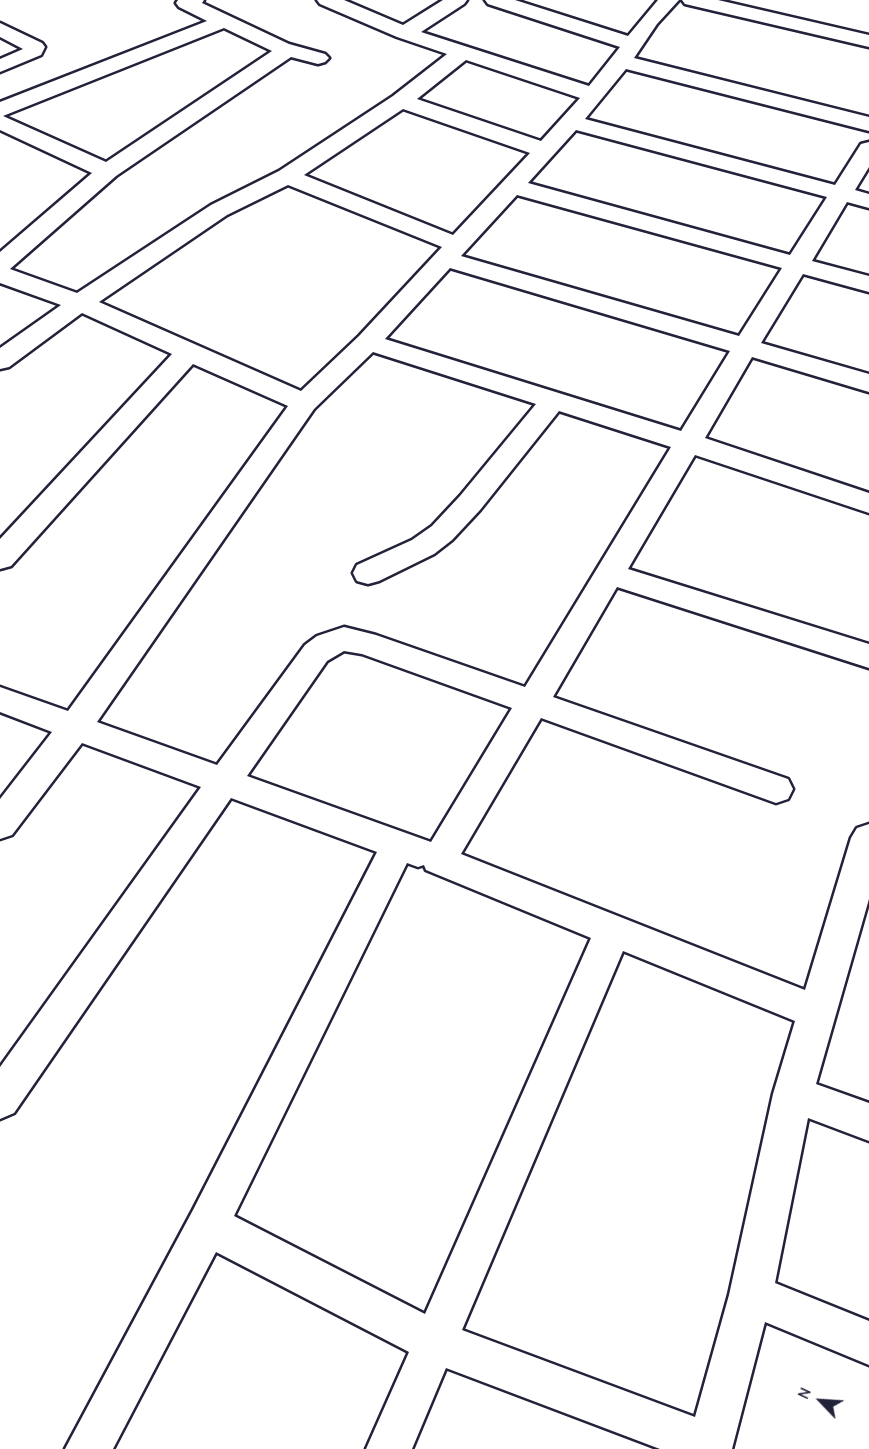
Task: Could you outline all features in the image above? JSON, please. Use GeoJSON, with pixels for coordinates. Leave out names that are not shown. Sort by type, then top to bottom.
{"type":"FeatureCollection","features":[{"type":"Feature","properties":{"kind":"street"},"geometry":{"type":"LineString","coordinates":[[327,0],[404,33],[594,95]]}},
{"type":"Feature","properties":{"kind":"street"},"geometry":{"type":"LineString","coordinates":[[404,33],[457,0]]}},
{"type":"Feature","properties":{"kind":"street"},"geometry":{"type":"LineString","coordinates":[[495,0],[627,53],[869,124]]}},
{"type":"Feature","properties":{"kind":"street"},"geometry":{"type":"LineString","coordinates":[[692,0],[869,41]]}},
{"type":"Feature","properties":{"kind":"street"},"geometry":{"type":"LineString","coordinates":[[187,1],[224,21],[288,50],[318,58]]}},
{"type":"Feature","properties":{"kind":"street"},"geometry":{"type":"LineString","coordinates":[[0,825],[75,727],[304,403],[368,342],[571,122],[627,53],[665,1]]}},
{"type":"Feature","properties":{"kind":"street"},"geometry":{"type":"LineString","coordinates":[[0,110],[224,21]]}},
{"type":"Feature","properties":{"kind":"street"},"geometry":{"type":"LineString","coordinates":[[0,29],[35,47],[34,51],[28,55],[1,66]]}},
{"type":"Feature","properties":{"kind":"street"},"geometry":{"type":"LineString","coordinates":[[0,265],[108,171],[288,50]]}},
{"type":"Feature","properties":{"kind":"street"},"geometry":{"type":"LineString","coordinates":[[0,361],[80,303],[219,210],[287,176],[400,101],[463,52]]}},
{"type":"Feature","properties":{"kind":"street"},"geometry":{"type":"LineString","coordinates":[[400,101],[545,150]]}},
{"type":"Feature","properties":{"kind":"street"},"geometry":{"type":"LineString","coordinates":[[0,122],[15,139],[108,171]]}},
{"type":"Feature","properties":{"kind":"street"},"geometry":{"type":"LineString","coordinates":[[571,122],[856,197]]}},
{"type":"Feature","properties":{"kind":"street"},"geometry":{"type":"LineString","coordinates":[[440,860],[745,346],[798,264],[856,197],[869,149]]}},
{"type":"Feature","properties":{"kind":"street"},"geometry":{"type":"LineString","coordinates":[[287,176],[450,252],[869,383]]}},
{"type":"Feature","properties":{"kind":"street"},"geometry":{"type":"LineString","coordinates":[[512,186],[869,284]]}},
{"type":"Feature","properties":{"kind":"street"},"geometry":{"type":"LineString","coordinates":[[0,273],[80,303],[304,403]]}},
{"type":"Feature","properties":{"kind":"street"},"geometry":{"type":"LineString","coordinates":[[368,342],[689,443],[869,503]]}},
{"type":"Feature","properties":{"kind":"street"},"geometry":{"type":"LineString","coordinates":[[0,558],[189,352]]}},
{"type":"Feature","properties":{"kind":"street"},"geometry":{"type":"LineString","coordinates":[[369,573],[423,547],[441,533],[470,503],[554,400]]}},
{"type":"Feature","properties":{"kind":"street"},"geometry":{"type":"LineString","coordinates":[[610,574],[869,656]]}},
{"type":"Feature","properties":{"kind":"street"},"geometry":{"type":"LineString","coordinates":[[3,1091],[316,653],[328,644],[344,639],[365,643],[776,789]]}},
{"type":"Feature","properties":{"kind":"street"},"geometry":{"type":"LineString","coordinates":[[0,699],[440,860],[818,1013]]}},
{"type":"Feature","properties":{"kind":"street"},"geometry":{"type":"LineString","coordinates":[[208,1225],[435,1342],[709,1447],[751,1295],[793,1094],[869,838]]}},
{"type":"Feature","properties":{"kind":"street"},"geometry":{"type":"LineString","coordinates":[[88,1449],[208,1225],[399,845]]}},
{"type":"Feature","properties":{"kind":"street"},"geometry":{"type":"LineString","coordinates":[[389,1449],[613,930]]}},
{"type":"Feature","properties":{"kind":"street"},"geometry":{"type":"LineString","coordinates":[[793,1094],[869,1122]]}},
{"type":"Feature","properties":{"kind":"street"},"geometry":{"type":"LineString","coordinates":[[751,1295],[869,1343]]}}]}
